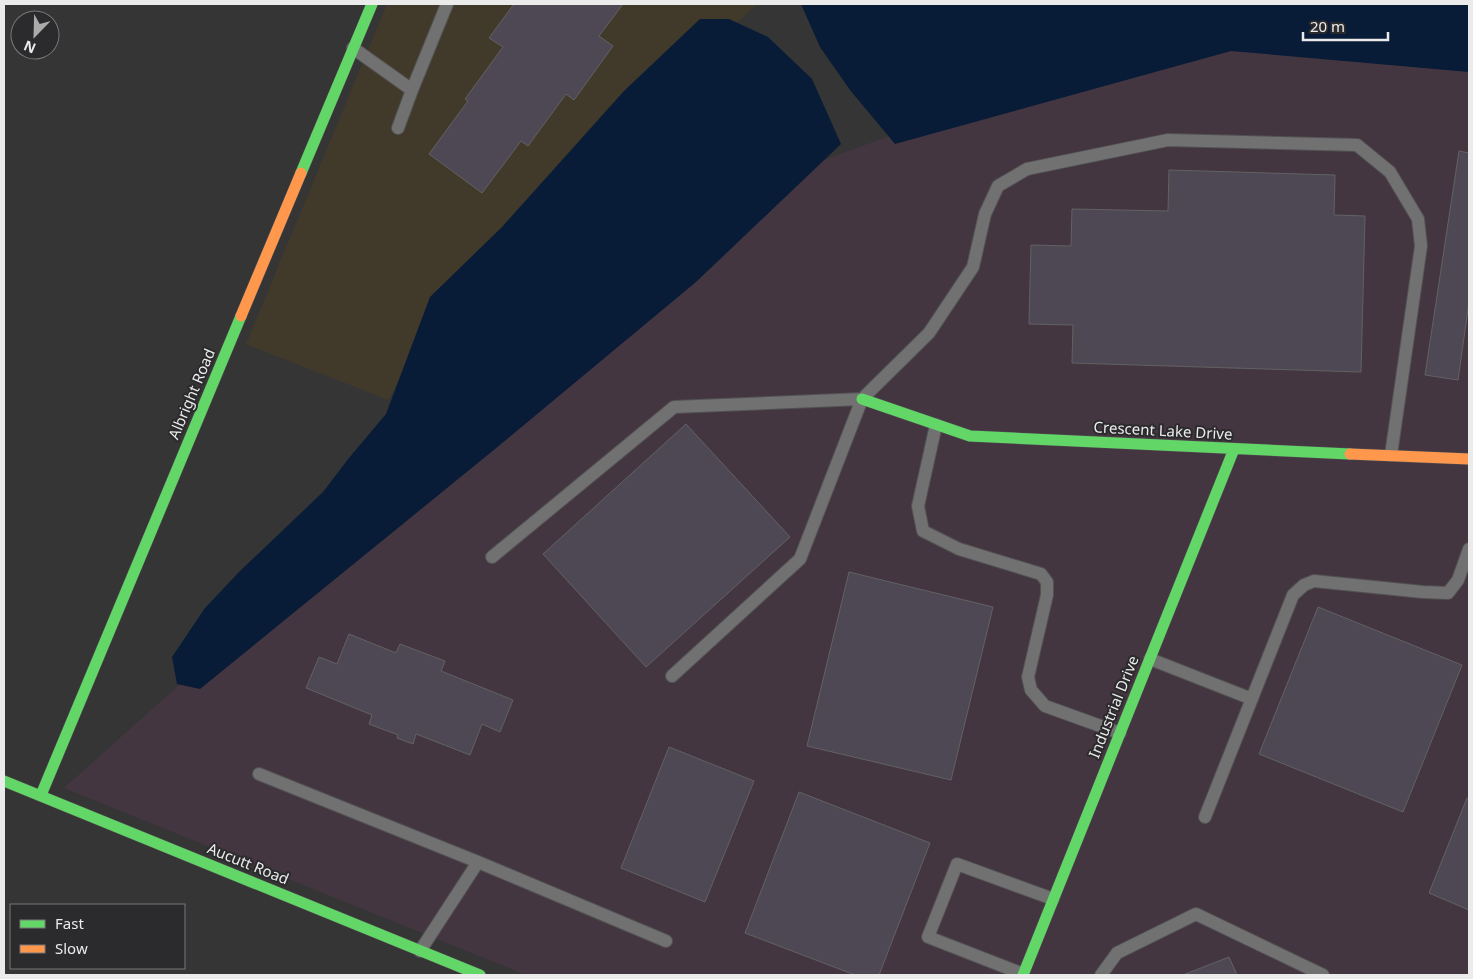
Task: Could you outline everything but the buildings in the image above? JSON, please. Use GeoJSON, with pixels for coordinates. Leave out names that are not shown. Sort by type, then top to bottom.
{"type":"FeatureCollection","features":[{"type":"Feature","properties":{"kind":"street","name":"Albright Road"},"geometry":{"type":"LineString","coordinates":[[41,795],[372,4]]}},
{"type":"Feature","properties":{"kind":"street","name":"Crescent Lake Drive"},"geometry":{"type":"LineString","coordinates":[[862,399],[970,436],[1469,459]]}},
{"type":"Feature","properties":{"kind":"street","name":"Industrial Drive"},"geometry":{"type":"LineString","coordinates":[[1023,974],[1234,449]]}},
{"type":"Feature","properties":{"kind":"street","name":"Aucutt Road"},"geometry":{"type":"LineString","coordinates":[[4,780],[480,975]]}},
{"type":"Feature","properties":{"kind":"lane"},"geometry":{"type":"LineString","coordinates":[[398,128],[447,4]]}},
{"type":"Feature","properties":{"kind":"lane"},"geometry":{"type":"LineString","coordinates":[[353,48],[412,90]]}},
{"type":"Feature","properties":{"kind":"lane"},"geometry":{"type":"LineString","coordinates":[[672,676],[800,559],[862,399],[929,333],[973,267],[985,214],[998,186],[1027,169],[1168,140],[1357,145],[1390,172],[1418,220],[1422,246],[1391,455]]}},
{"type":"Feature","properties":{"kind":"lane"},"geometry":{"type":"LineString","coordinates":[[492,557],[674,407],[862,399]]}},
{"type":"Feature","properties":{"kind":"lane"},"geometry":{"type":"LineString","coordinates":[[936,424],[918,506],[923,531],[959,549],[1041,574],[1047,582],[1047,595],[1028,676],[1031,690],[1045,706],[1120,732]]}},
{"type":"Feature","properties":{"kind":"lane"},"geometry":{"type":"LineString","coordinates":[[1205,817],[1293,595],[1314,581],[1448,593],[1458,580],[1469,549]]}},
{"type":"Feature","properties":{"kind":"lane"},"geometry":{"type":"LineString","coordinates":[[1150,659],[1252,699]]}},
{"type":"Feature","properties":{"kind":"lane"},"geometry":{"type":"LineString","coordinates":[[259,774],[478,862],[666,941]]}},
{"type":"Feature","properties":{"kind":"lane"},"geometry":{"type":"LineString","coordinates":[[420,950],[478,862]]}},
{"type":"Feature","properties":{"kind":"lane"},"geometry":{"type":"LineString","coordinates":[[1023,974],[928,937],[956,864],[1053,899]]}},
{"type":"Feature","properties":{"kind":"lane"},"geometry":{"type":"LineString","coordinates":[[1101,975],[1117,953],[1196,914],[1323,975]]}},
{"type":"Feature","properties":{"kind":"shaded area"},"geometry":{"type":"Polygon","coordinates":[[[387,4],[757,4],[464,273],[388,400],[246,344],[387,4]]]}},
{"type":"Feature","properties":{"kind":"shaded area"},"geometry":{"type":"Polygon","coordinates":[[[1198,23],[1469,41],[1469,975],[526,975],[64,788],[433,458],[816,163],[1198,23]]]}},
{"type":"Feature","properties":{"kind":"water"},"geometry":{"type":"Polygon","coordinates":[[[801,4],[1469,4],[1469,72],[1231,51],[895,144],[850,90],[820,47],[801,4]]]}},
{"type":"Feature","properties":{"kind":"water"},"geometry":{"type":"Polygon","coordinates":[[[700,19],[729,19],[768,37],[812,79],[841,144],[696,282],[495,449],[200,689],[177,684],[172,657],[205,608],[240,571],[323,492],[386,414],[430,297],[502,227],[624,91],[700,19]]]}},
{"type":"Feature","properties":{"kind":"traffic: fast"},"geometry":{"type":"LineString","coordinates":[[301,173],[372,4]]}},
{"type":"Feature","properties":{"kind":"traffic: fast"},"geometry":{"type":"LineString","coordinates":[[41,795],[241,316]]}},
{"type":"Feature","properties":{"kind":"traffic: fast"},"geometry":{"type":"LineString","coordinates":[[862,399],[970,436],[1350,454]]}},
{"type":"Feature","properties":{"kind":"traffic: fast"},"geometry":{"type":"LineString","coordinates":[[1023,975],[1234,449]]}},
{"type":"Feature","properties":{"kind":"traffic: fast"},"geometry":{"type":"LineString","coordinates":[[4,781],[480,975]]}},
{"type":"Feature","properties":{"kind":"traffic: slow"},"geometry":{"type":"LineString","coordinates":[[241,316],[301,173]]}},
{"type":"Feature","properties":{"kind":"traffic: slow"},"geometry":{"type":"LineString","coordinates":[[1350,454],[1469,459]]}}]}
